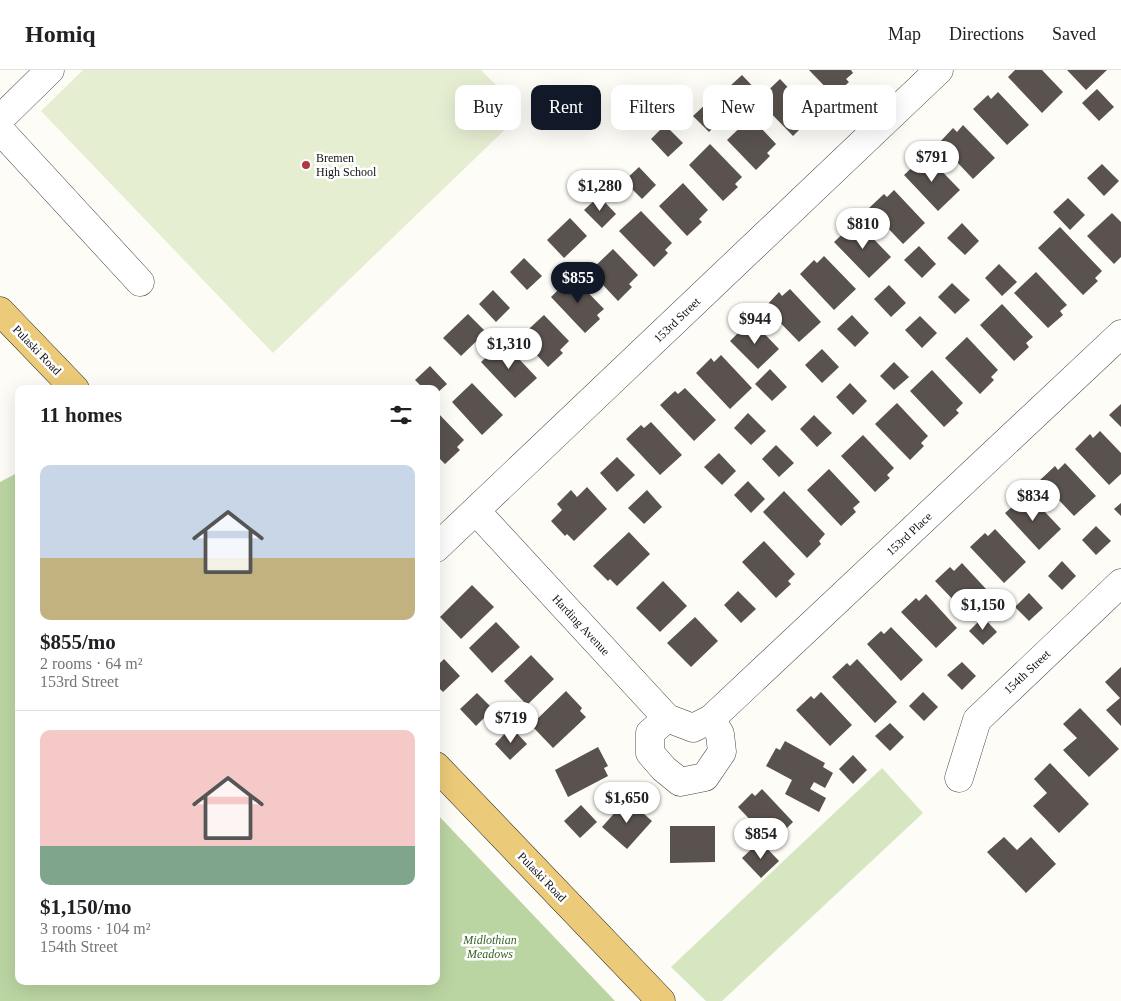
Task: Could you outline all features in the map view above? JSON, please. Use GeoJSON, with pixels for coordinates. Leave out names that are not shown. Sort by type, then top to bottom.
{"type":"FeatureCollection","features":[{"type":"Feature","properties":{"kind":"main road","name":"Pulaski Road"},"geometry":{"type":"LineString","coordinates":[[0,311],[71,385]]}},
{"type":"Feature","properties":{"kind":"main road","name":"Pulaski Road"},"geometry":{"type":"LineString","coordinates":[[440,770],[655,994]]}},
{"type":"Feature","properties":{"kind":"street"},"geometry":{"type":"LineString","coordinates":[[0,119],[50,70]]}},
{"type":"Feature","properties":{"kind":"street","name":"153rd Street"},"geometry":{"type":"LineString","coordinates":[[440,544],[939,70]]}},
{"type":"Feature","properties":{"kind":"street"},"geometry":{"type":"LineString","coordinates":[[0,130],[140,282]]}},
{"type":"Feature","properties":{"kind":"street","name":"153rd Place"},"geometry":{"type":"LineString","coordinates":[[702,724],[1121,334]]}},
{"type":"Feature","properties":{"kind":"street","name":"Harding Avenue"},"geometry":{"type":"LineString","coordinates":[[476,511],[667,718],[702,724]]}},
{"type":"Feature","properties":{"kind":"street","name":"154th Street"},"geometry":{"type":"LineString","coordinates":[[959,778],[977,720],[1121,583]]}},
{"type":"Feature","properties":{"kind":"street"},"geometry":{"type":"LineString","coordinates":[[667,718],[650,733],[650,754],[680,782],[705,777],[722,752],[720,734],[702,724]]}},
{"type":"Feature","properties":{"kind":"green space"},"geometry":{"type":"Polygon","coordinates":[[[83,70],[481,70],[496,85],[455,85],[455,130],[505,130],[273,353],[41,111],[83,70]]]}},
{"type":"Feature","properties":{"kind":"green space","name":"Midlothian Meadows"},"geometry":{"type":"Polygon","coordinates":[[[15,474],[15,985],[440,985],[440,817],[615,1001],[0,1001],[0,482],[15,474]]]}},
{"type":"Feature","properties":{"kind":"green space"},"geometry":{"type":"Polygon","coordinates":[[[882,768],[923,813],[722,1001],[706,1001],[671,967],[882,768]]]}},
{"type":"Feature","properties":{"kind":"building"},"geometry":{"type":"Polygon","coordinates":[[[809,70],[851,70],[853,73],[846,79],[849,82],[846,85],[823,85],[809,70]]]}},
{"type":"Feature","properties":{"kind":"building"},"geometry":{"type":"Polygon","coordinates":[[[1015,70],[1042,70],[1063,92],[1042,113],[1008,77],[1015,70]]]}},
{"type":"Feature","properties":{"kind":"building"},"geometry":{"type":"Polygon","coordinates":[[[1067,70],[1107,70],[1086,90],[1067,70]]]}},
{"type":"Feature","properties":{"kind":"building"},"geometry":{"type":"Polygon","coordinates":[[[742,75],[751,85],[731,85],[742,75]]]}},
{"type":"Feature","properties":{"kind":"building"},"geometry":{"type":"Polygon","coordinates":[[[780,79],[786,85],[783,85],[783,126],[773,115],[773,86],[780,79]]]}},
{"type":"Feature","properties":{"kind":"building"},"geometry":{"type":"Polygon","coordinates":[[[1097,89],[1114,107],[1099,121],[1082,103],[1097,89]]]}},
{"type":"Feature","properties":{"kind":"building"},"geometry":{"type":"Polygon","coordinates":[[[998,92],[1029,125],[1007,145],[973,109],[988,95],[991,99],[998,92]]]}},
{"type":"Feature","properties":{"kind":"building"},"geometry":{"type":"Polygon","coordinates":[[[703,107],[703,126],[693,116],[703,107]]]}},
{"type":"Feature","properties":{"kind":"building"},"geometry":{"type":"Polygon","coordinates":[[[963,125],[995,158],[973,179],[939,143],[953,128],[957,132],[963,125]]]}},
{"type":"Feature","properties":{"kind":"building"},"geometry":{"type":"Polygon","coordinates":[[[660,130],[670,130],[683,143],[668,157],[651,139],[660,130]]]}},
{"type":"Feature","properties":{"kind":"building"},"geometry":{"type":"Polygon","coordinates":[[[737,130],[763,130],[776,144],[767,153],[770,156],[756,170],[727,140],[737,130]]]}},
{"type":"Feature","properties":{"kind":"building"},"geometry":{"type":"Polygon","coordinates":[[[787,130],[799,130],[793,136],[787,130]]]}},
{"type":"Feature","properties":{"kind":"building"},"geometry":{"type":"Polygon","coordinates":[[[710,144],[742,177],[735,184],[738,187],[723,201],[689,165],[710,144]]]}},
{"type":"Feature","properties":{"kind":"building"},"geometry":{"type":"Polygon","coordinates":[[[929,158],[960,190],[938,211],[904,175],[919,161],[922,164],[929,158]]]}},
{"type":"Feature","properties":{"kind":"building"},"geometry":{"type":"Polygon","coordinates":[[[1102,164],[1119,181],[1104,196],[1087,178],[1102,164]]]}},
{"type":"Feature","properties":{"kind":"building"},"geometry":{"type":"Polygon","coordinates":[[[639,167],[656,185],[642,199],[624,181],[639,167]]]}},
{"type":"Feature","properties":{"kind":"building"},"geometry":{"type":"Polygon","coordinates":[[[683,183],[708,210],[699,219],[702,222],[687,236],[659,206],[683,183]]]}},
{"type":"Feature","properties":{"kind":"building"},"geometry":{"type":"Polygon","coordinates":[[[894,190],[925,223],[903,244],[869,208],[884,194],[887,197],[894,190]]]}},
{"type":"Feature","properties":{"kind":"building"},"geometry":{"type":"Polygon","coordinates":[[[599,196],[616,214],[602,228],[584,210],[599,196]]]}},
{"type":"Feature","properties":{"kind":"building"},"geometry":{"type":"Polygon","coordinates":[[[1068,198],[1085,215],[1070,230],[1053,212],[1068,198]]]}},
{"type":"Feature","properties":{"kind":"building"},"geometry":{"type":"Polygon","coordinates":[[[641,211],[672,243],[665,250],[668,253],[654,267],[619,231],[641,211]]]}},
{"type":"Feature","properties":{"kind":"building"},"geometry":{"type":"Polygon","coordinates":[[[1112,213],[1121,222],[1121,257],[1114,264],[1087,236],[1112,213]]]}},
{"type":"Feature","properties":{"kind":"building"},"geometry":{"type":"Polygon","coordinates":[[[570,218],[587,236],[564,258],[547,240],[570,218]]]}},
{"type":"Feature","properties":{"kind":"building"},"geometry":{"type":"Polygon","coordinates":[[[962,223],[979,241],[965,255],[947,238],[962,223]]]}},
{"type":"Feature","properties":{"kind":"building"},"geometry":{"type":"Polygon","coordinates":[[[859,224],[891,257],[869,278],[834,242],[849,228],[852,231],[859,224]]]}},
{"type":"Feature","properties":{"kind":"building"},"geometry":{"type":"Polygon","coordinates":[[[1060,227],[1102,271],[1095,278],[1098,281],[1083,295],[1038,248],[1060,227]]]}},
{"type":"Feature","properties":{"kind":"building"},"geometry":{"type":"Polygon","coordinates":[[[919,246],[936,264],[922,278],[904,260],[919,246]]]}},
{"type":"Feature","properties":{"kind":"building"},"geometry":{"type":"Polygon","coordinates":[[[613,249],[638,275],[629,284],[632,287],[618,301],[590,271],[613,249]]]}},
{"type":"Feature","properties":{"kind":"building"},"geometry":{"type":"Polygon","coordinates":[[[824,256],[856,289],[834,310],[800,274],[814,260],[817,263],[824,256]]]}},
{"type":"Feature","properties":{"kind":"building"},"geometry":{"type":"Polygon","coordinates":[[[524,258],[542,276],[527,290],[510,272],[524,258]]]}},
{"type":"Feature","properties":{"kind":"building"},"geometry":{"type":"Polygon","coordinates":[[[999,264],[1017,282],[1002,296],[985,278],[999,264]]]}},
{"type":"Feature","properties":{"kind":"building"},"geometry":{"type":"Polygon","coordinates":[[[1036,272],[1067,305],[1060,311],[1063,315],[1048,328],[1014,293],[1036,272]]]}},
{"type":"Feature","properties":{"kind":"building"},"geometry":{"type":"Polygon","coordinates":[[[572,276],[604,309],[597,315],[600,319],[585,333],[551,297],[572,276]]]}},
{"type":"Feature","properties":{"kind":"building"},"geometry":{"type":"Polygon","coordinates":[[[952,283],[970,300],[955,314],[938,297],[952,283]]]}},
{"type":"Feature","properties":{"kind":"building"},"geometry":{"type":"Polygon","coordinates":[[[889,285],[906,303],[891,317],[874,299],[889,285]]]}},
{"type":"Feature","properties":{"kind":"building"},"geometry":{"type":"Polygon","coordinates":[[[790,289],[821,322],[799,342],[765,307],[779,292],[782,296],[790,289]]]}},
{"type":"Feature","properties":{"kind":"building"},"geometry":{"type":"Polygon","coordinates":[[[493,290],[510,308],[496,322],[479,304],[493,290]]]}},
{"type":"Feature","properties":{"kind":"building"},"geometry":{"type":"Polygon","coordinates":[[[1002,304],[1033,337],[1026,343],[1029,347],[1014,361],[980,325],[1002,304]]]}},
{"type":"Feature","properties":{"kind":"building"},"geometry":{"type":"Polygon","coordinates":[[[468,314],[486,332],[461,356],[443,338],[468,314]]]}},
{"type":"Feature","properties":{"kind":"building"},"geometry":{"type":"Polygon","coordinates":[[[544,315],[569,341],[560,350],[563,353],[548,367],[520,337],[544,315]]]}},
{"type":"Feature","properties":{"kind":"building"},"geometry":{"type":"Polygon","coordinates":[[[852,315],[869,333],[855,347],[837,329],[852,315]]]}},
{"type":"Feature","properties":{"kind":"building"},"geometry":{"type":"Polygon","coordinates":[[[920,316],[937,333],[922,348],[905,330],[920,316]]]}},
{"type":"Feature","properties":{"kind":"building"},"geometry":{"type":"Polygon","coordinates":[[[754,323],[779,349],[758,369],[730,341],[744,327],[747,330],[754,323]]]}},
{"type":"Feature","properties":{"kind":"building"},"geometry":{"type":"Polygon","coordinates":[[[967,337],[998,370],[991,377],[994,380],[980,394],[945,358],[967,337]]]}},
{"type":"Feature","properties":{"kind":"building"},"geometry":{"type":"Polygon","coordinates":[[[503,342],[537,378],[515,398],[481,362],[503,342]]]}},
{"type":"Feature","properties":{"kind":"building"},"geometry":{"type":"Polygon","coordinates":[[[822,349],[839,367],[822,383],[805,365],[822,349]]]}},
{"type":"Feature","properties":{"kind":"building"},"geometry":{"type":"Polygon","coordinates":[[[721,355],[752,388],[730,409],[696,373],[711,358],[714,362],[721,355]]]}},
{"type":"Feature","properties":{"kind":"building"},"geometry":{"type":"Polygon","coordinates":[[[894,362],[909,377],[894,390],[880,376],[894,362]]]}},
{"type":"Feature","properties":{"kind":"building"},"geometry":{"type":"Polygon","coordinates":[[[430,366],[447,384],[440,390],[440,385],[420,385],[415,380],[430,366]]]}},
{"type":"Feature","properties":{"kind":"building"},"geometry":{"type":"Polygon","coordinates":[[[770,369],[787,387],[772,401],[755,384],[770,369]]]}},
{"type":"Feature","properties":{"kind":"building"},"geometry":{"type":"Polygon","coordinates":[[[932,370],[963,403],[956,410],[959,413],[944,427],[910,391],[932,370]]]}},
{"type":"Feature","properties":{"kind":"building"},"geometry":{"type":"Polygon","coordinates":[[[472,383],[503,415],[482,435],[452,402],[472,383]]]}},
{"type":"Feature","properties":{"kind":"building"},"geometry":{"type":"Polygon","coordinates":[[[850,383],[867,401],[853,415],[836,397],[850,383]]]}},
{"type":"Feature","properties":{"kind":"building"},"geometry":{"type":"Polygon","coordinates":[[[685,388],[716,420],[694,441],[660,405],[675,391],[678,394],[685,388]]]}},
{"type":"Feature","properties":{"kind":"building"},"geometry":{"type":"Polygon","coordinates":[[[897,403],[928,436],[921,443],[924,446],[910,460],[875,424],[897,403]]]}},
{"type":"Feature","properties":{"kind":"building"},"geometry":{"type":"Polygon","coordinates":[[[1121,404],[1121,427],[1109,415],[1121,404]]]}},
{"type":"Feature","properties":{"kind":"building"},"geometry":{"type":"Polygon","coordinates":[[[748,413],[766,431],[751,445],[734,428],[748,413]]]}},
{"type":"Feature","properties":{"kind":"building"},"geometry":{"type":"Polygon","coordinates":[[[440,415],[464,440],[457,447],[460,450],[445,464],[440,459],[440,415]]]}},
{"type":"Feature","properties":{"kind":"building"},"geometry":{"type":"Polygon","coordinates":[[[814,415],[832,433],[817,447],[800,429],[814,415]]]}},
{"type":"Feature","properties":{"kind":"building"},"geometry":{"type":"Polygon","coordinates":[[[651,422],[682,455],[660,475],[626,439],[641,425],[644,428],[651,422]]]}},
{"type":"Feature","properties":{"kind":"building"},"geometry":{"type":"Polygon","coordinates":[[[1100,431],[1121,453],[1121,474],[1109,485],[1075,449],[1090,434],[1093,438],[1100,431]]]}},
{"type":"Feature","properties":{"kind":"building"},"geometry":{"type":"Polygon","coordinates":[[[863,435],[894,468],[887,475],[890,478],[875,492],[841,456],[863,435]]]}},
{"type":"Feature","properties":{"kind":"building"},"geometry":{"type":"Polygon","coordinates":[[[776,445],[794,463],[779,477],[762,459],[776,445]]]}},
{"type":"Feature","properties":{"kind":"building"},"geometry":{"type":"Polygon","coordinates":[[[719,453],[736,471],[722,485],[704,467],[719,453]]]}},
{"type":"Feature","properties":{"kind":"building"},"geometry":{"type":"Polygon","coordinates":[[[617,457],[635,475],[617,492],[600,473],[617,457]]]}},
{"type":"Feature","properties":{"kind":"building"},"geometry":{"type":"Polygon","coordinates":[[[1065,463],[1096,496],[1074,516],[1040,480],[1055,466],[1058,470],[1065,463]]]}},
{"type":"Feature","properties":{"kind":"building"},"geometry":{"type":"Polygon","coordinates":[[[829,469],[860,502],[853,508],[856,512],[841,526],[807,490],[829,469]]]}},
{"type":"Feature","properties":{"kind":"building"},"geometry":{"type":"Polygon","coordinates":[[[748,481],[765,499],[751,513],[734,495],[748,481]]]}},
{"type":"Feature","properties":{"kind":"building"},"geometry":{"type":"Polygon","coordinates":[[[587,487],[607,509],[574,541],[567,534],[565,536],[551,521],[562,510],[557,504],[571,490],[577,497],[587,487]]]}},
{"type":"Feature","properties":{"kind":"building"},"geometry":{"type":"Polygon","coordinates":[[[647,490],[662,507],[644,524],[628,508],[647,490]]]}},
{"type":"Feature","properties":{"kind":"building"},"geometry":{"type":"Polygon","coordinates":[[[784,491],[825,534],[819,541],[821,544],[807,558],[763,512],[784,491]]]}},
{"type":"Feature","properties":{"kind":"building"},"geometry":{"type":"Polygon","coordinates":[[[1030,496],[1061,529],[1039,550],[1005,513],[1020,500],[1023,503],[1030,496]]]}},
{"type":"Feature","properties":{"kind":"building"},"geometry":{"type":"Polygon","coordinates":[[[1121,503],[1121,516],[1114,509],[1121,503]]]}},
{"type":"Feature","properties":{"kind":"building"},"geometry":{"type":"Polygon","coordinates":[[[1096,526],[1111,541],[1096,555],[1082,540],[1096,526]]]}},
{"type":"Feature","properties":{"kind":"building"},"geometry":{"type":"Polygon","coordinates":[[[995,529],[1026,562],[1004,583],[970,547],[985,533],[988,536],[995,529]]]}},
{"type":"Feature","properties":{"kind":"building"},"geometry":{"type":"Polygon","coordinates":[[[629,532],[650,554],[617,586],[610,579],[608,581],[593,566],[629,532]]]}},
{"type":"Feature","properties":{"kind":"building"},"geometry":{"type":"Polygon","coordinates":[[[764,541],[795,574],[788,581],[791,584],[776,598],[742,562],[764,541]]]}},
{"type":"Feature","properties":{"kind":"building"},"geometry":{"type":"Polygon","coordinates":[[[1062,561],[1076,576],[1062,590],[1048,576],[1062,561]]]}},
{"type":"Feature","properties":{"kind":"building"},"geometry":{"type":"Polygon","coordinates":[[[962,563],[986,589],[964,611],[935,581],[950,567],[954,571],[962,563]]]}},
{"type":"Feature","properties":{"kind":"building"},"geometry":{"type":"Polygon","coordinates":[[[663,581],[687,606],[660,632],[636,608],[663,581]]]}},
{"type":"Feature","properties":{"kind":"building"},"geometry":{"type":"Polygon","coordinates":[[[472,585],[494,607],[461,639],[440,617],[472,585]]]}},
{"type":"Feature","properties":{"kind":"building"},"geometry":{"type":"Polygon","coordinates":[[[738,591],[756,609],[741,623],[724,605],[738,591]]]}},
{"type":"Feature","properties":{"kind":"building"},"geometry":{"type":"Polygon","coordinates":[[[1029,593],[1043,608],[1029,621],[1015,607],[1029,593]]]}},
{"type":"Feature","properties":{"kind":"building"},"geometry":{"type":"Polygon","coordinates":[[[926,594],[957,628],[936,648],[901,612],[916,598],[919,601],[926,594]]]}},
{"type":"Feature","properties":{"kind":"building"},"geometry":{"type":"Polygon","coordinates":[[[695,617],[718,641],[691,667],[667,643],[695,617]]]}},
{"type":"Feature","properties":{"kind":"building"},"geometry":{"type":"Polygon","coordinates":[[[983,617],[997,632],[983,645],[969,631],[983,617]]]}},
{"type":"Feature","properties":{"kind":"building"},"geometry":{"type":"Polygon","coordinates":[[[496,622],[520,647],[492,673],[469,648],[496,622]]]}},
{"type":"Feature","properties":{"kind":"building"},"geometry":{"type":"Polygon","coordinates":[[[891,627],[923,660],[901,681],[867,644],[881,631],[884,634],[891,627]]]}},
{"type":"Feature","properties":{"kind":"building"},"geometry":{"type":"Polygon","coordinates":[[[531,655],[554,679],[527,705],[504,681],[531,655]]]}},
{"type":"Feature","properties":{"kind":"building"},"geometry":{"type":"Polygon","coordinates":[[[444,659],[460,676],[443,692],[440,689],[440,663],[444,659]]]}},
{"type":"Feature","properties":{"kind":"building"},"geometry":{"type":"Polygon","coordinates":[[[857,659],[897,702],[875,723],[832,677],[847,663],[850,666],[857,659]]]}},
{"type":"Feature","properties":{"kind":"building"},"geometry":{"type":"Polygon","coordinates":[[[962,662],[976,676],[962,690],[947,675],[962,662]]]}},
{"type":"Feature","properties":{"kind":"building"},"geometry":{"type":"Polygon","coordinates":[[[1121,667],[1121,726],[1106,710],[1120,698],[1105,682],[1121,667]]]}},
{"type":"Feature","properties":{"kind":"building"},"geometry":{"type":"Polygon","coordinates":[[[566,691],[582,708],[580,711],[586,717],[553,748],[531,725],[566,691]]]}},
{"type":"Feature","properties":{"kind":"building"},"geometry":{"type":"Polygon","coordinates":[[[821,692],[852,725],[830,746],[796,710],[811,696],[814,699],[821,692]]]}},
{"type":"Feature","properties":{"kind":"building"},"geometry":{"type":"Polygon","coordinates":[[[923,692],[938,707],[924,721],[909,706],[923,692]]]}},
{"type":"Feature","properties":{"kind":"building"},"geometry":{"type":"Polygon","coordinates":[[[477,693],[493,709],[476,726],[460,709],[477,693]]]}},
{"type":"Feature","properties":{"kind":"building"},"geometry":{"type":"Polygon","coordinates":[[[1080,708],[1119,749],[1089,777],[1063,750],[1077,738],[1063,724],[1080,708]]]}},
{"type":"Feature","properties":{"kind":"building"},"geometry":{"type":"Polygon","coordinates":[[[890,723],[904,737],[890,751],[875,736],[890,723]]]}},
{"type":"Feature","properties":{"kind":"building"},"geometry":{"type":"Polygon","coordinates":[[[511,727],[527,744],[510,760],[495,744],[511,727]]]}},
{"type":"Feature","properties":{"kind":"building"},"geometry":{"type":"Polygon","coordinates":[[[785,741],[825,763],[823,767],[833,773],[825,788],[814,782],[810,789],[826,798],[819,812],[785,794],[792,780],[766,766],[776,748],[780,750],[785,741]]]}},
{"type":"Feature","properties":{"kind":"building"},"geometry":{"type":"Polygon","coordinates":[[[598,747],[608,766],[604,768],[608,776],[568,797],[555,770],[598,747]]]}},
{"type":"Feature","properties":{"kind":"building"},"geometry":{"type":"Polygon","coordinates":[[[853,755],[867,770],[853,784],[839,769],[853,755]]]}},
{"type":"Feature","properties":{"kind":"building"},"geometry":{"type":"Polygon","coordinates":[[[1050,763],[1089,804],[1059,833],[1033,806],[1047,793],[1034,779],[1050,763]]]}},
{"type":"Feature","properties":{"kind":"building"},"geometry":{"type":"Polygon","coordinates":[[[762,789],[793,822],[772,843],[738,807],[752,793],[755,796],[762,789]]]}},
{"type":"Feature","properties":{"kind":"building"},"geometry":{"type":"Polygon","coordinates":[[[627,799],[652,821],[627,849],[602,827],[627,799]]]}},
{"type":"Feature","properties":{"kind":"building"},"geometry":{"type":"Polygon","coordinates":[[[581,805],[597,822],[580,838],[564,821],[581,805]]]}},
{"type":"Feature","properties":{"kind":"building"},"geometry":{"type":"Polygon","coordinates":[[[670,826],[715,826],[715,862],[670,863],[670,826]]]}},
{"type":"Feature","properties":{"kind":"building"},"geometry":{"type":"Polygon","coordinates":[[[1004,837],[1017,850],[1031,837],[1056,864],[1026,893],[987,852],[1004,837]]]}},
{"type":"Feature","properties":{"kind":"building"},"geometry":{"type":"Polygon","coordinates":[[[760,841],[779,861],[761,878],[742,858],[760,841]]]}},
{"type":"Feature","properties":{"kind":"place","name":"Bremen High School"},"geometry":{"type":"Point","coordinates":[306,165]}}]}
